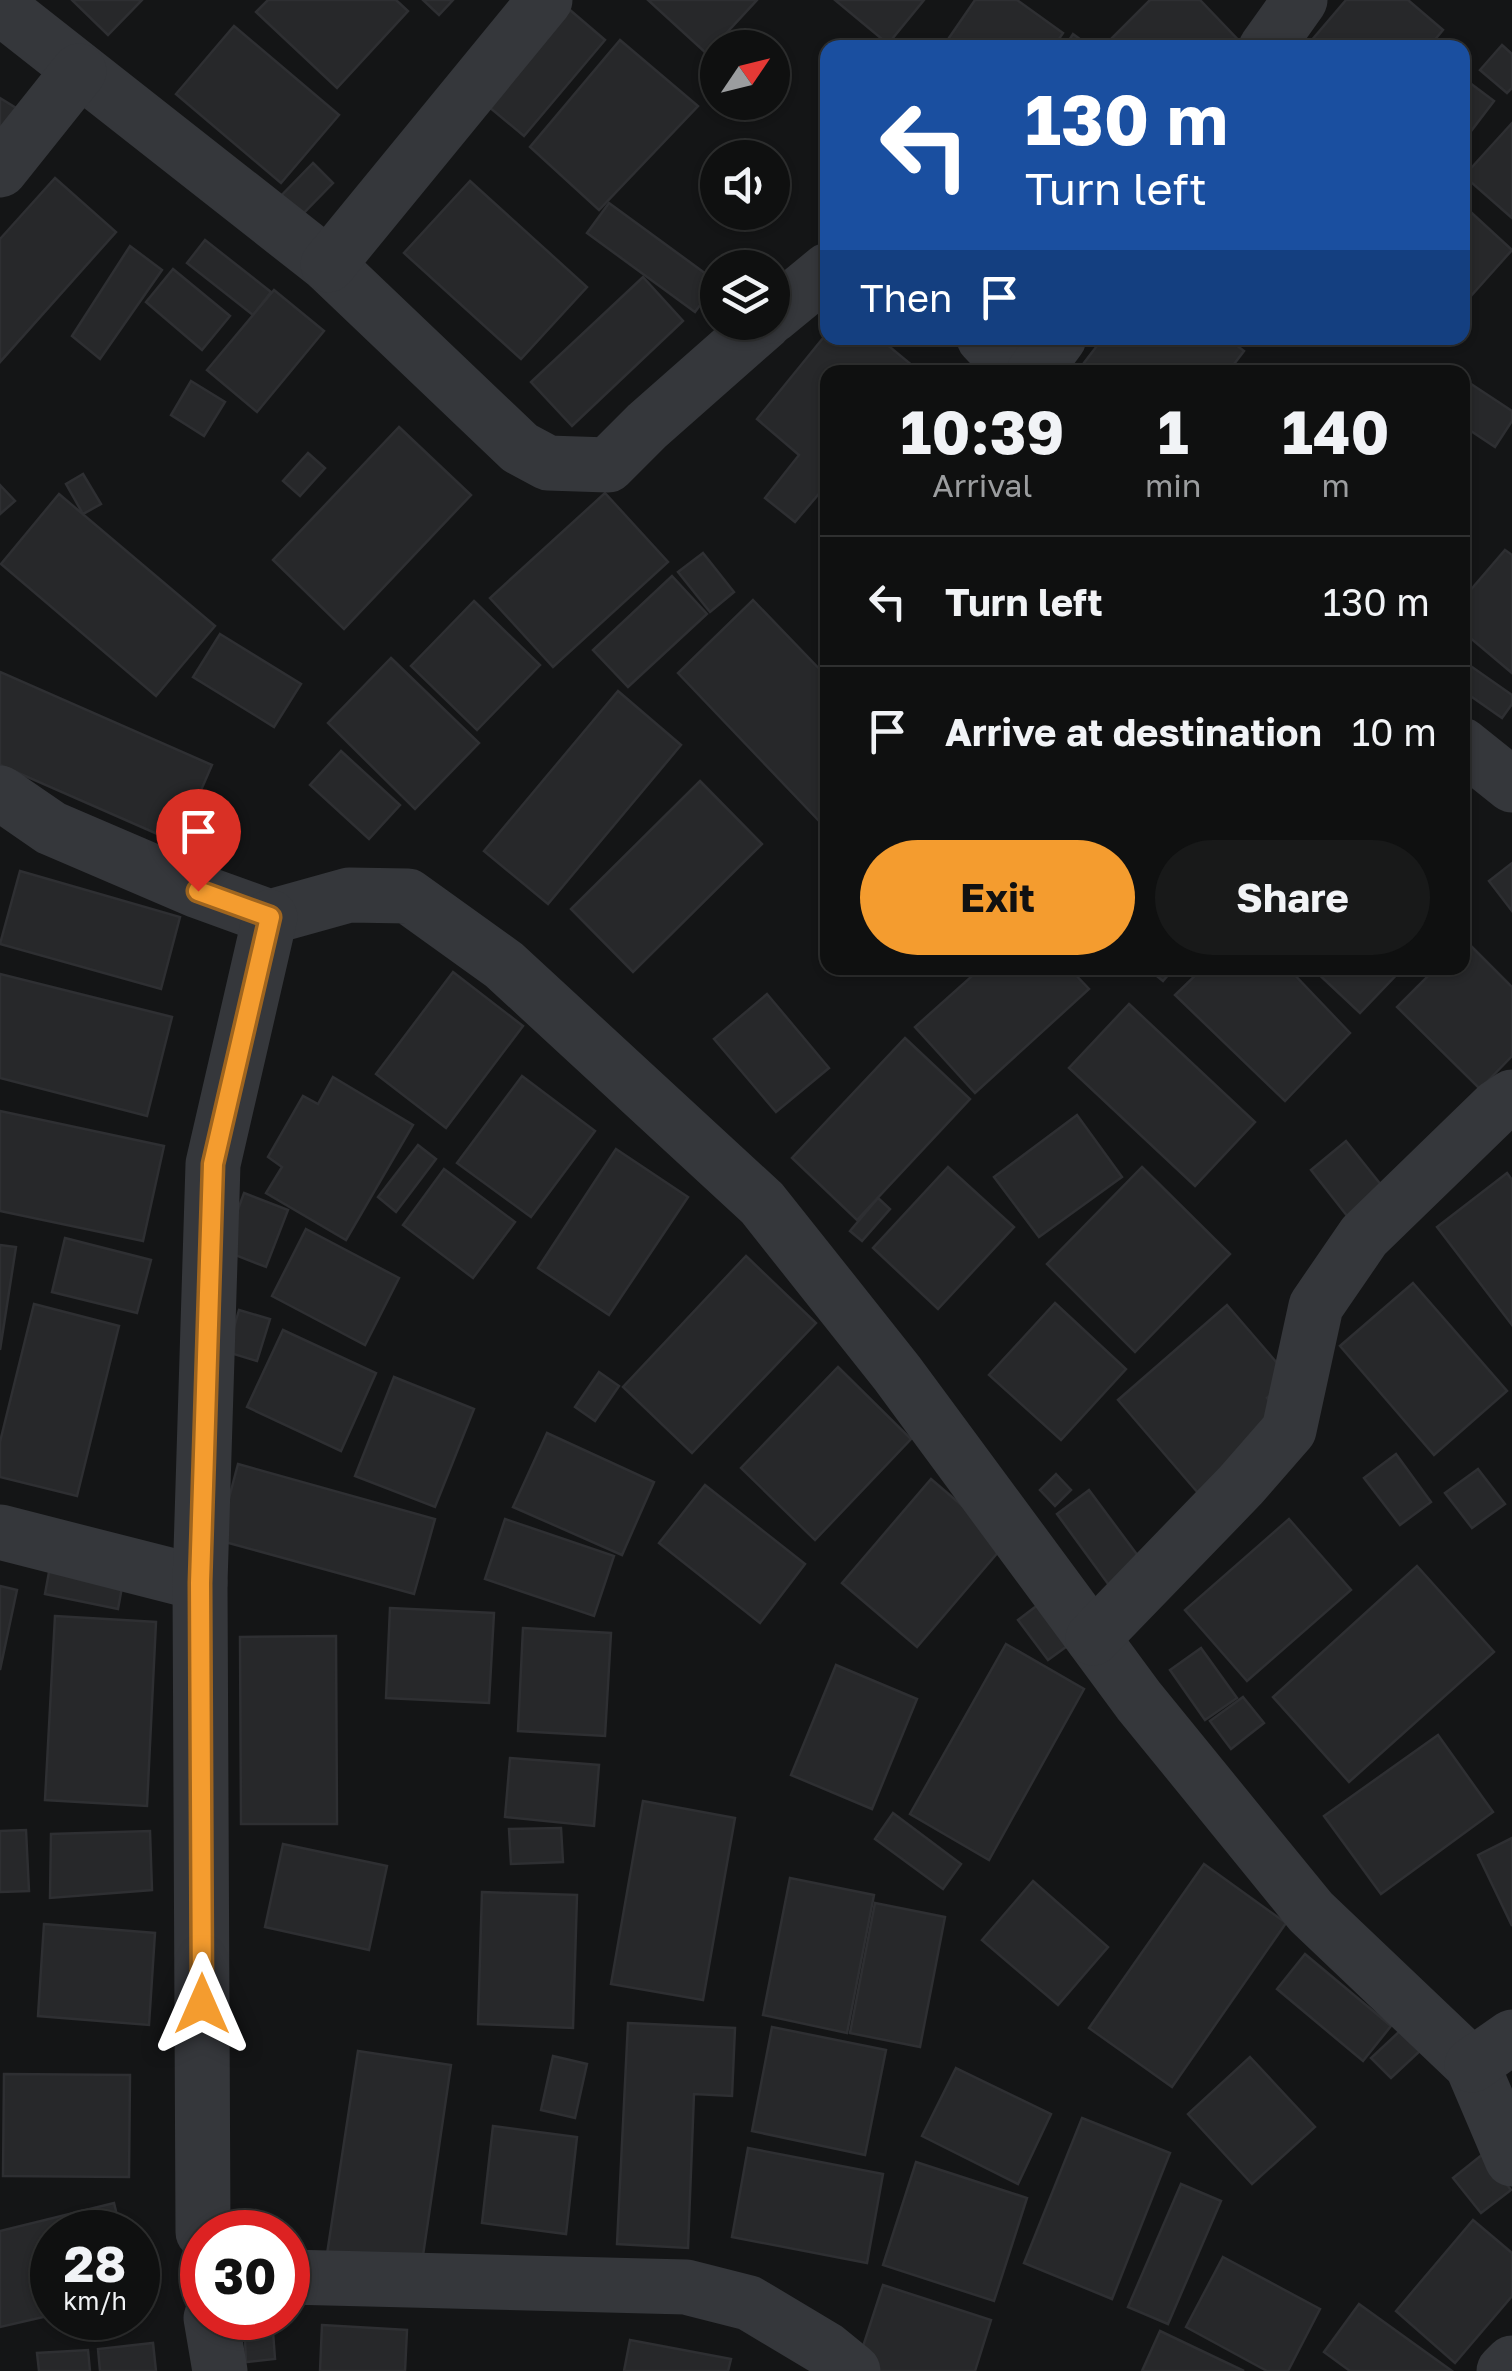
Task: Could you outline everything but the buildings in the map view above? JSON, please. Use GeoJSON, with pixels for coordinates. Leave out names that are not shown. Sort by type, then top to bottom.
{"type":"FeatureCollection","features":[{"type":"Feature","properties":{"kind":"street"},"geometry":{"type":"LineString","coordinates":[[328,265],[545,0]]}},
{"type":"Feature","properties":{"kind":"street"},"geometry":{"type":"LineString","coordinates":[[1272,40],[1300,0]]}},
{"type":"Feature","properties":{"kind":"street"},"geometry":{"type":"LineString","coordinates":[[0,7],[328,265],[520,448],[548,463],[608,465],[745,340]]}},
{"type":"Feature","properties":{"kind":"street"},"geometry":{"type":"LineString","coordinates":[[0,170],[79,72]]}},
{"type":"Feature","properties":{"kind":"street"},"geometry":{"type":"LineString","coordinates":[[790,301],[820,277]]}},
{"type":"Feature","properties":{"kind":"street"},"geometry":{"type":"LineString","coordinates":[[991,345],[1009,365]]}},
{"type":"Feature","properties":{"kind":"street"},"geometry":{"type":"LineString","coordinates":[[1470,751],[1512,785]]}},
{"type":"Feature","properties":{"kind":"street"},"geometry":{"type":"LineString","coordinates":[[0,793],[51,828],[198,891],[270,917],[349,894],[408,896],[504,965],[762,1203],[897,1373],[1139,1701],[1311,1912],[1492,2051],[1512,2159]]}},
{"type":"Feature","properties":{"kind":"street"},"geometry":{"type":"LineString","coordinates":[[202,2210],[200,1583],[213,1164],[270,917]]}},
{"type":"Feature","properties":{"kind":"street"},"geometry":{"type":"LineString","coordinates":[[1092,1638],[1289,1430],[1316,1306],[1364,1236],[1512,1097]]}},
{"type":"Feature","properties":{"kind":"street"},"geometry":{"type":"LineString","coordinates":[[0,1532],[200,1583]]}},
{"type":"Feature","properties":{"kind":"street"},"geometry":{"type":"LineString","coordinates":[[310,2278],[686,2287],[749,2303],[826,2349],[853,2371]]}},
{"type":"Feature","properties":{"kind":"street"},"geometry":{"type":"LineString","coordinates":[[215,2340],[220,2371]]}},
{"type":"Feature","properties":{"kind":"street"},"geometry":{"type":"LineString","coordinates":[[1504,2371],[1512,2363]]}},
{"type":"Feature","properties":{"kind":"route"},"geometry":{"type":"LineString","coordinates":[[198,891],[270,917],[213,1164],[200,1583],[202,2004]]}}]}
